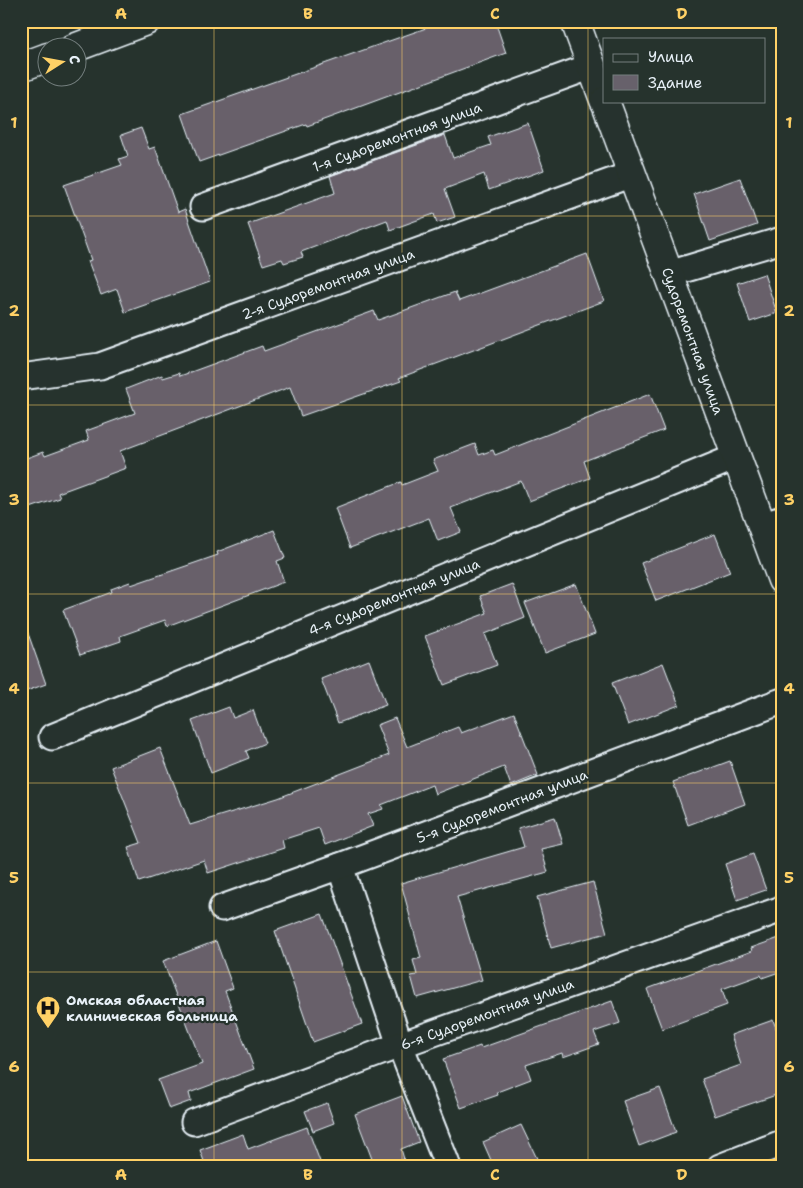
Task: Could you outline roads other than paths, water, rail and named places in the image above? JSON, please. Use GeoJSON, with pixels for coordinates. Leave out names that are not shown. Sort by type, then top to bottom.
{"type":"FeatureCollection","features":[{"type":"Feature","properties":{"kind":"street"},"geometry":{"type":"LineString","coordinates":[[88,43],[146,21]]}},
{"type":"Feature","properties":{"kind":"street","name":"Судоремонтная улица"},"geometry":{"type":"LineString","coordinates":[[575,21],[603,98]]}},
{"type":"Feature","properties":{"kind":"street"},"geometry":{"type":"LineString","coordinates":[[21,67],[38,61]]}},
{"type":"Feature","properties":{"kind":"street","name":"1-я Судоремонтная улица"},"geometry":{"type":"LineString","coordinates":[[203,208],[592,66]]}},
{"type":"Feature","properties":{"kind":"street","name":"Судоремонтная улица"},"geometry":{"type":"LineString","coordinates":[[604,102],[736,457],[772,522],[782,580]]}},
{"type":"Feature","properties":{"kind":"street","name":"2-я Судоремонтная улица"},"geometry":{"type":"LineString","coordinates":[[21,377],[100,366],[632,174]]}},
{"type":"Feature","properties":{"kind":"street"},"geometry":{"type":"LineString","coordinates":[[668,274],[782,240]]}},
{"type":"Feature","properties":{"kind":"street","name":"4-я Судоремонтная улица"},"geometry":{"type":"LineString","coordinates":[[52,737],[736,457]]}},
{"type":"Feature","properties":{"kind":"street","name":"5-я Судоремонтная улица"},"geometry":{"type":"LineString","coordinates":[[222,908],[340,866],[782,701]]}},
{"type":"Feature","properties":{"kind":"street"},"geometry":{"type":"LineString","coordinates":[[340,866],[400,1045],[448,1167]]}},
{"type":"Feature","properties":{"kind":"street","name":"6-я Судоремонтная улица"},"geometry":{"type":"LineString","coordinates":[[194,1122],[400,1045],[782,909]]}},
{"type":"Feature","properties":{"kind":"street"},"geometry":{"type":"LineString","coordinates":[[720,1167],[782,1143]]}},
{"type":"Feature","properties":{"kind":"place","name":"Омская областная клиническая больница"},"geometry":{"type":"Point","coordinates":[48,1029]}}]}
